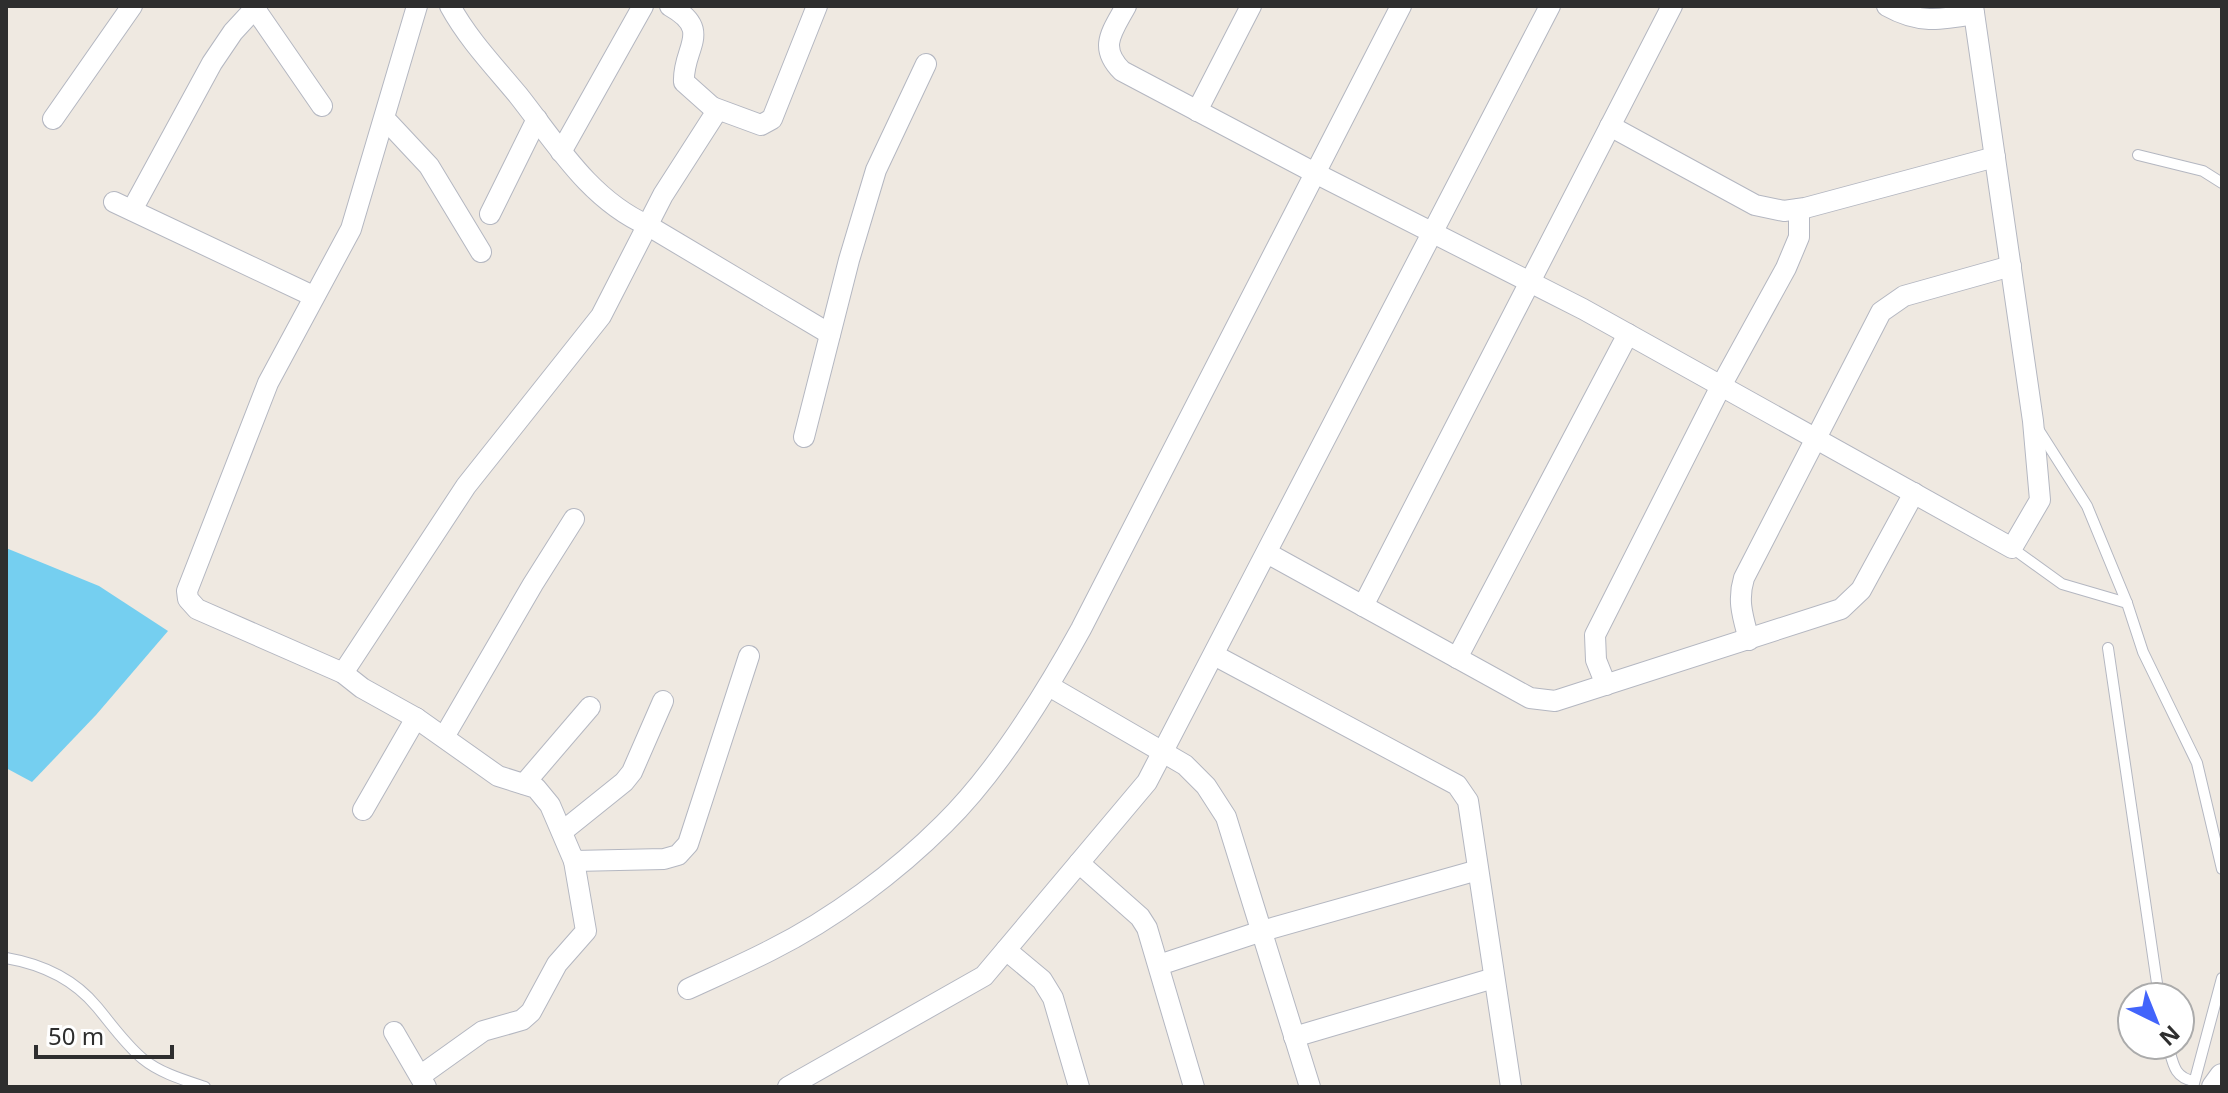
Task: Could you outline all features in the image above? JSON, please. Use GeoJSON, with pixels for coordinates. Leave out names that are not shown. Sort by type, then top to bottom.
{"type":"FeatureCollection","features":[{"type":"Feature","properties":{"kind":"street"},"geometry":{"type":"LineString","coordinates":[[53,119],[132,6]]}},
{"type":"Feature","properties":{"kind":"street"},"geometry":{"type":"LineString","coordinates":[[394,1032],[423,1082],[483,1031],[522,1020],[531,1012],[557,964],[586,931],[574,861],[563,831],[543,794],[498,776],[416,718],[362,688],[343,673],[197,609],[188,599],[187,591],[259,405],[313,296],[351,229],[417,6]]}},
{"type":"Feature","properties":{"kind":"street"},"geometry":{"type":"LineString","coordinates":[[450,6],[483,54],[561,152],[599,193],[625,215],[830,334]]}},
{"type":"Feature","properties":{"kind":"street"},"geometry":{"type":"LineString","coordinates":[[561,152],[643,6]]}},
{"type":"Feature","properties":{"kind":"street"},"geometry":{"type":"LineString","coordinates":[[670,6],[687,18],[694,30],[695,38],[684,82],[712,107],[761,125],[772,119],[817,6]]}},
{"type":"Feature","properties":{"kind":"street"},"geometry":{"type":"LineString","coordinates":[[1126,6],[1109,44],[1109,56],[1122,71],[1628,334],[2012,548],[2040,500],[2033,421],[1973,10],[1934,21],[1914,18],[1887,6]]}},
{"type":"Feature","properties":{"kind":"street"},"geometry":{"type":"LineString","coordinates":[[1197,111],[1251,6]]}},
{"type":"Feature","properties":{"kind":"street"},"geometry":{"type":"LineString","coordinates":[[688,989],[774,949],[892,871],[946,823],[1019,730],[1049,686],[1088,615],[1401,6]]}},
{"type":"Feature","properties":{"kind":"street"},"geometry":{"type":"LineString","coordinates":[[788,1087],[984,976],[1147,782],[1550,6]]}},
{"type":"Feature","properties":{"kind":"street"},"geometry":{"type":"LineString","coordinates":[[1363,606],[1672,6]]}},
{"type":"Feature","properties":{"kind":"street"},"geometry":{"type":"LineString","coordinates":[[313,296],[123,206],[212,63],[255,7],[322,106]]}},
{"type":"Feature","properties":{"kind":"street"},"geometry":{"type":"LineString","coordinates":[[804,437],[876,170],[926,64]]}},
{"type":"Feature","properties":{"kind":"street"},"geometry":{"type":"LineString","coordinates":[[343,673],[466,486],[601,316],[663,195],[715,114],[712,107]]}},
{"type":"Feature","properties":{"kind":"street"},"geometry":{"type":"LineString","coordinates":[[385,119],[429,166],[481,252]]}},
{"type":"Feature","properties":{"kind":"street"},"geometry":{"type":"LineString","coordinates":[[490,214],[537,119]]}},
{"type":"Feature","properties":{"kind":"street"},"geometry":{"type":"LineString","coordinates":[[1610,126],[1755,205],[1784,211],[1995,157]]}},
{"type":"Feature","properties":{"kind":"street"},"geometry":{"type":"LineString","coordinates":[[1606,685],[1596,660],[1595,635],[1721,386],[1786,268],[1799,237],[1799,209]]}},
{"type":"Feature","properties":{"kind":"street"},"geometry":{"type":"LineString","coordinates":[[1749,640],[1739,595],[1744,578],[1881,312],[1904,296],[2011,266]]}},
{"type":"Feature","properties":{"kind":"street"},"geometry":{"type":"LineString","coordinates":[[1457,658],[1628,334]]}},
{"type":"Feature","properties":{"kind":"street"},"geometry":{"type":"LineString","coordinates":[[1267,553],[1530,698],[1555,701],[1831,614],[1852,601],[1861,590],[1914,493]]}},
{"type":"Feature","properties":{"kind":"street"},"geometry":{"type":"LineString","coordinates":[[444,737],[574,519]]}},
{"type":"Feature","properties":{"kind":"street"},"geometry":{"type":"LineString","coordinates":[[1214,655],[1457,785],[1468,801],[1508,1086]]}},
{"type":"Feature","properties":{"kind":"street"},"geometry":{"type":"LineString","coordinates":[[574,861],[664,859],[678,855],[688,844],[749,656]]}},
{"type":"Feature","properties":{"kind":"street"},"geometry":{"type":"LineString","coordinates":[[1049,686],[1164,751],[1185,765],[1206,786],[1226,817],[1310,1087]]}},
{"type":"Feature","properties":{"kind":"street"},"geometry":{"type":"LineString","coordinates":[[563,831],[624,782],[632,772],[663,701]]}},
{"type":"Feature","properties":{"kind":"street"},"geometry":{"type":"LineString","coordinates":[[524,784],[590,707]]}},
{"type":"Feature","properties":{"kind":"street"},"geometry":{"type":"LineString","coordinates":[[363,810],[416,718]]}},
{"type":"Feature","properties":{"kind":"street"},"geometry":{"type":"LineString","coordinates":[[1079,863],[1140,917],[1147,928],[1194,1087]]}},
{"type":"Feature","properties":{"kind":"street"},"geometry":{"type":"LineString","coordinates":[[1159,965],[1262,931],[1478,870]]}},
{"type":"Feature","properties":{"kind":"street"},"geometry":{"type":"LineString","coordinates":[[1006,950],[1042,980],[1053,998],[1079,1087]]}},
{"type":"Feature","properties":{"kind":"street"},"geometry":{"type":"LineString","coordinates":[[1294,1037],[1494,978]]}},
{"type":"Feature","properties":{"kind":"street"},"geometry":{"type":"LineString","coordinates":[[2200,1085],[2222,1076]]}},
{"type":"Feature","properties":{"kind":"lane"},"geometry":{"type":"LineString","coordinates":[[2138,155],[2203,171],[2222,183]]}},
{"type":"Feature","properties":{"kind":"lane"},"geometry":{"type":"LineString","coordinates":[[2033,421],[2087,506],[2127,603],[2143,652],[2197,763],[2222,869]]}},
{"type":"Feature","properties":{"kind":"lane"},"geometry":{"type":"LineString","coordinates":[[2012,548],[2062,584],[2127,603]]}},
{"type":"Feature","properties":{"kind":"lane"},"geometry":{"type":"LineString","coordinates":[[2108,648],[2157,981]]}},
{"type":"Feature","properties":{"kind":"lane"},"geometry":{"type":"LineString","coordinates":[[6,958],[38,965],[71,983],[95,1004],[144,1060],[179,1079],[205,1087]]}},
{"type":"Feature","properties":{"kind":"lane"},"geometry":{"type":"LineString","coordinates":[[2173,1061],[2177,1074],[2200,1085],[2222,978]]}},
{"type":"Feature","properties":{"kind":"water"},"geometry":{"type":"Polygon","coordinates":[[[6,548],[99,586],[168,631],[96,715],[32,782],[6,768],[6,548]]]}}]}
